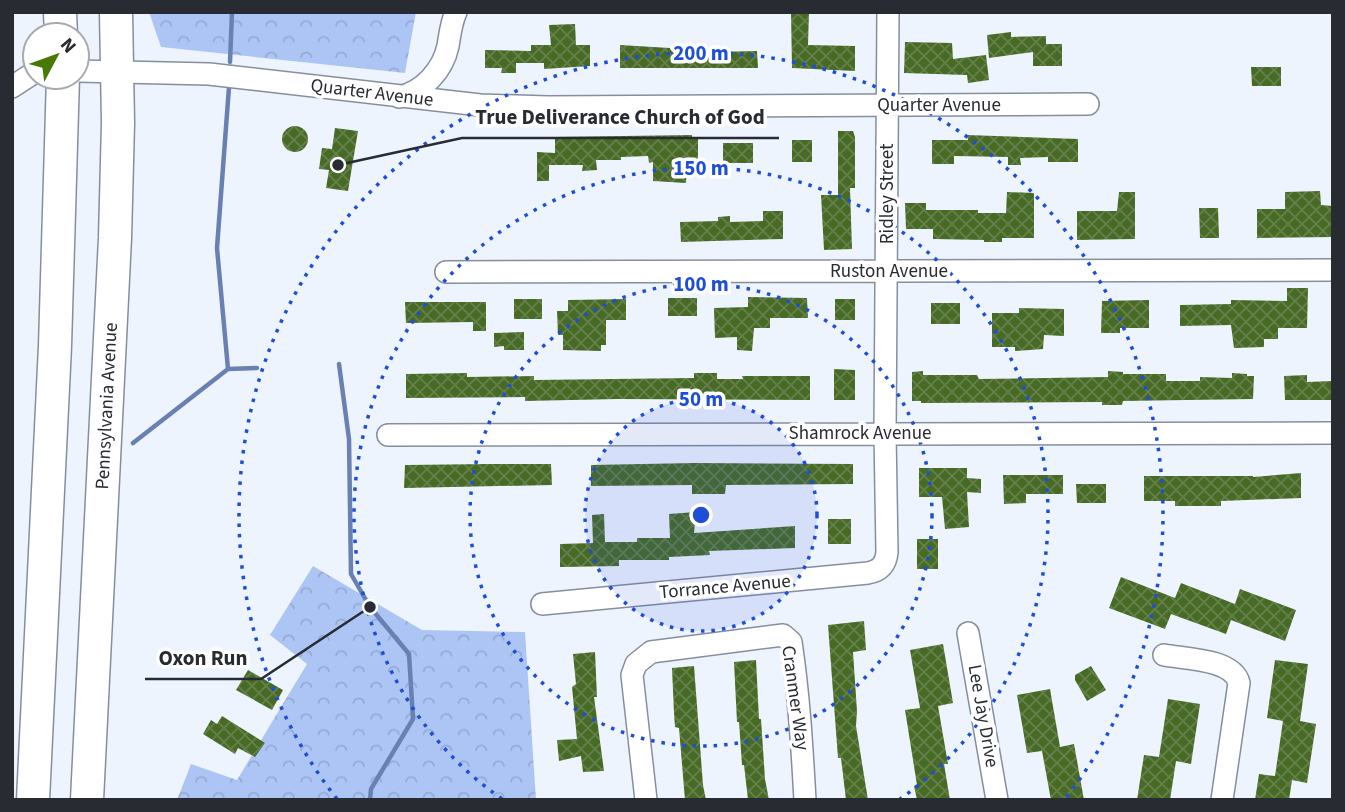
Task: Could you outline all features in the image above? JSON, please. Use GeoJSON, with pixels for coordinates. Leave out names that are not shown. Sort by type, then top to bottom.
{"type":"FeatureCollection","features":[{"type":"Feature","properties":{"kind":"highway","name":"Pennsylvania Avenue"},"geometry":{"type":"LineString","coordinates":[[87,800],[114,251],[116,12]]}},
{"type":"Feature","properties":{"kind":"highway"},"geometry":{"type":"LineString","coordinates":[[33,800],[55,346],[63,91]]}},
{"type":"Feature","properties":{"kind":"street"},"geometry":{"type":"LineString","coordinates":[[398,97],[417,92],[434,76],[447,50],[456,12]]}},
{"type":"Feature","properties":{"kind":"street","name":"Ridley Street"},"geometry":{"type":"LineString","coordinates":[[887,543],[885,433],[888,12]]}},
{"type":"Feature","properties":{"kind":"street","name":"Quarter Avenue"},"geometry":{"type":"LineString","coordinates":[[91,71],[209,74],[480,105],[548,107],[1088,104]]}},
{"type":"Feature","properties":{"kind":"street","name":"Ruston Avenue"},"geometry":{"type":"LineString","coordinates":[[446,272],[1333,270]]}},
{"type":"Feature","properties":{"kind":"street","name":"Shamrock Avenue"},"geometry":{"type":"LineString","coordinates":[[387,435],[1333,433]]}},
{"type":"Feature","properties":{"kind":"street","name":"Torrance Avenue"},"geometry":{"type":"LineString","coordinates":[[542,604],[875,572],[885,562],[887,543]]}},
{"type":"Feature","properties":{"kind":"street","name":"Lee Jay Drive"},"geometry":{"type":"LineString","coordinates":[[968,633],[997,800]]}},
{"type":"Feature","properties":{"kind":"street","name":"Cranmer Way"},"geometry":{"type":"LineString","coordinates":[[646,800],[632,675],[634,668],[651,652],[783,635],[790,640],[800,710],[805,800]]}},
{"type":"Feature","properties":{"kind":"street"},"geometry":{"type":"LineString","coordinates":[[1164,655],[1220,665],[1231,670],[1238,678],[1222,800]]}},
{"type":"Feature","properties":{"kind":"green space"},"geometry":{"type":"Polygon","coordinates":[[[149,12],[416,12],[405,73],[161,47],[149,12]]]}},
{"type":"Feature","properties":{"kind":"green space"},"geometry":{"type":"Polygon","coordinates":[[[313,566],[422,630],[525,632],[536,800],[177,800],[191,764],[237,780],[307,664],[270,635],[313,566]]]}},
{"type":"Feature","properties":{"kind":"building"},"geometry":{"type":"Polygon","coordinates":[[[791,12],[809,12],[808,45],[855,46],[855,71],[792,68],[791,12]]]}},
{"type":"Feature","properties":{"kind":"building"},"geometry":{"type":"Polygon","coordinates":[[[575,24],[576,45],[590,45],[590,66],[544,69],[544,63],[516,63],[516,73],[501,73],[502,68],[485,68],[485,50],[531,51],[531,45],[551,45],[549,25],[575,24]]]}},
{"type":"Feature","properties":{"kind":"building"},"geometry":{"type":"Polygon","coordinates":[[[1011,32],[1011,37],[1046,36],[1046,44],[1062,44],[1062,66],[1033,66],[1033,52],[989,58],[987,35],[1011,32]]]}},
{"type":"Feature","properties":{"kind":"building"},"geometry":{"type":"Polygon","coordinates":[[[905,42],[952,43],[953,59],[986,55],[989,80],[968,83],[967,75],[904,73],[905,42]]]}},
{"type":"Feature","properties":{"kind":"building"},"geometry":{"type":"Polygon","coordinates":[[[620,45],[714,49],[714,52],[757,51],[758,68],[620,68],[620,45]]]}},
{"type":"Feature","properties":{"kind":"building"},"geometry":{"type":"Polygon","coordinates":[[[1251,67],[1281,67],[1281,86],[1252,86],[1251,67]]]}},
{"type":"Feature","properties":{"kind":"building"},"geometry":{"type":"Polygon","coordinates":[[[295,126],[304,130],[308,139],[304,148],[295,152],[286,148],[282,139],[286,130],[295,126]]]}},
{"type":"Feature","properties":{"kind":"building"},"geometry":{"type":"Polygon","coordinates":[[[335,128],[358,131],[348,191],[326,188],[329,170],[319,169],[322,148],[332,149],[335,128]]]}},
{"type":"Feature","properties":{"kind":"building"},"geometry":{"type":"Polygon","coordinates":[[[838,131],[853,131],[855,137],[855,188],[850,188],[852,249],[824,250],[821,195],[838,195],[838,131]]]}},
{"type":"Feature","properties":{"kind":"building"},"geometry":{"type":"Polygon","coordinates":[[[967,135],[1078,139],[1078,162],[1048,162],[1048,157],[1020,158],[1021,165],[1008,165],[1008,157],[954,156],[954,164],[932,164],[932,140],[968,140],[967,135]]]}},
{"type":"Feature","properties":{"kind":"building"},"geometry":{"type":"Polygon","coordinates":[[[555,137],[698,137],[698,163],[687,162],[686,183],[653,181],[653,162],[649,163],[648,156],[596,160],[597,170],[582,171],[583,165],[549,165],[549,181],[537,181],[537,152],[555,153],[555,137]]]}},
{"type":"Feature","properties":{"kind":"building"},"geometry":{"type":"Polygon","coordinates":[[[792,140],[812,140],[812,162],[792,162],[792,140]]]}},
{"type":"Feature","properties":{"kind":"building"},"geometry":{"type":"Polygon","coordinates":[[[723,143],[753,143],[753,163],[723,163],[723,143]]]}},
{"type":"Feature","properties":{"kind":"building"},"geometry":{"type":"Polygon","coordinates":[[[1320,191],[1321,205],[1333,206],[1333,237],[1257,238],[1257,209],[1285,209],[1285,192],[1320,191]]]}},
{"type":"Feature","properties":{"kind":"building"},"geometry":{"type":"Polygon","coordinates":[[[1007,192],[1034,193],[1034,238],[1002,238],[1002,242],[933,239],[933,229],[906,229],[905,203],[926,203],[926,210],[1006,213],[1007,192]]]}},
{"type":"Feature","properties":{"kind":"building"},"geometry":{"type":"Polygon","coordinates":[[[1119,192],[1135,192],[1135,239],[1077,240],[1077,211],[1117,211],[1119,192]]]}},
{"type":"Feature","properties":{"kind":"building"},"geometry":{"type":"Polygon","coordinates":[[[1199,208],[1218,208],[1219,238],[1200,238],[1199,208]]]}},
{"type":"Feature","properties":{"kind":"building"},"geometry":{"type":"Polygon","coordinates":[[[763,211],[783,211],[783,239],[681,242],[680,222],[718,221],[718,217],[730,216],[730,222],[763,221],[763,211]]]}},
{"type":"Feature","properties":{"kind":"building"},"geometry":{"type":"Polygon","coordinates":[[[1287,288],[1308,288],[1307,328],[1278,328],[1278,339],[1264,339],[1264,347],[1234,348],[1231,325],[1180,326],[1180,305],[1231,304],[1231,300],[1287,301],[1287,288]]]}},
{"type":"Feature","properties":{"kind":"building"},"geometry":{"type":"Polygon","coordinates":[[[748,297],[807,298],[808,318],[770,318],[770,328],[754,328],[752,351],[737,350],[737,337],[715,338],[714,308],[748,307],[748,297]]]}},
{"type":"Feature","properties":{"kind":"building"},"geometry":{"type":"Polygon","coordinates":[[[668,298],[697,298],[697,316],[668,316],[668,298]]]}},
{"type":"Feature","properties":{"kind":"building"},"geometry":{"type":"Polygon","coordinates":[[[514,299],[542,299],[542,319],[514,319],[514,299]]]}},
{"type":"Feature","properties":{"kind":"building"},"geometry":{"type":"Polygon","coordinates":[[[626,299],[626,320],[606,320],[606,345],[601,345],[601,351],[563,350],[563,335],[558,335],[557,311],[568,311],[568,300],[626,299]]]}},
{"type":"Feature","properties":{"kind":"building"},"geometry":{"type":"Polygon","coordinates":[[[835,299],[855,299],[855,320],[835,320],[835,299]]]}},
{"type":"Feature","properties":{"kind":"building"},"geometry":{"type":"Polygon","coordinates":[[[1149,300],[1149,328],[1120,328],[1120,333],[1101,333],[1102,301],[1149,300]]]}},
{"type":"Feature","properties":{"kind":"building"},"geometry":{"type":"Polygon","coordinates":[[[405,302],[486,302],[486,331],[473,331],[473,322],[406,323],[405,302]]]}},
{"type":"Feature","properties":{"kind":"building"},"geometry":{"type":"Polygon","coordinates":[[[931,303],[960,303],[960,324],[931,324],[931,303]]]}},
{"type":"Feature","properties":{"kind":"building"},"geometry":{"type":"Polygon","coordinates":[[[1019,308],[1064,309],[1064,336],[1044,335],[1043,349],[1015,351],[1015,347],[992,347],[992,313],[1019,313],[1019,308]]]}},
{"type":"Feature","properties":{"kind":"building"},"geometry":{"type":"Polygon","coordinates":[[[524,332],[524,350],[494,347],[494,333],[524,332]]]}},
{"type":"Feature","properties":{"kind":"building"},"geometry":{"type":"Polygon","coordinates":[[[834,369],[855,370],[855,400],[834,400],[834,369]]]}},
{"type":"Feature","properties":{"kind":"building"},"geometry":{"type":"Polygon","coordinates":[[[923,371],[923,375],[977,375],[979,379],[1108,377],[1108,371],[1123,374],[1166,374],[1166,381],[1200,381],[1200,377],[1232,378],[1232,373],[1247,374],[1254,376],[1253,399],[1123,401],[1122,405],[1102,405],[1102,402],[921,403],[912,401],[912,372],[923,371]]]}},
{"type":"Feature","properties":{"kind":"building"},"geometry":{"type":"Polygon","coordinates":[[[467,373],[467,377],[534,376],[534,380],[694,378],[694,373],[717,373],[717,379],[743,379],[742,376],[810,376],[810,400],[525,401],[525,397],[406,398],[406,374],[467,373]]]}},
{"type":"Feature","properties":{"kind":"building"},"geometry":{"type":"Polygon","coordinates":[[[1307,375],[1307,382],[1333,381],[1333,400],[1285,400],[1284,376],[1307,375]]]}},
{"type":"Feature","properties":{"kind":"building"},"geometry":{"type":"Polygon","coordinates":[[[551,464],[552,485],[404,488],[405,465],[551,464]]]}},
{"type":"Feature","properties":{"kind":"building"},"geometry":{"type":"Polygon","coordinates":[[[853,464],[853,484],[726,485],[725,494],[692,494],[692,485],[591,486],[591,465],[853,464]]]}},
{"type":"Feature","properties":{"kind":"building"},"geometry":{"type":"Polygon","coordinates":[[[919,468],[967,468],[967,478],[981,479],[981,493],[967,492],[969,527],[945,529],[942,497],[919,497],[919,468]]]}},
{"type":"Feature","properties":{"kind":"building"},"geometry":{"type":"Polygon","coordinates":[[[1301,473],[1301,498],[1221,501],[1221,506],[1175,506],[1175,501],[1144,501],[1144,476],[1253,477],[1301,473]]]}},
{"type":"Feature","properties":{"kind":"building"},"geometry":{"type":"Polygon","coordinates":[[[1003,475],[1063,475],[1063,494],[1026,494],[1026,503],[1004,504],[1003,475]]]}},
{"type":"Feature","properties":{"kind":"building"},"geometry":{"type":"Polygon","coordinates":[[[1076,484],[1106,484],[1106,503],[1077,503],[1076,484]]]}},
{"type":"Feature","properties":{"kind":"building"},"geometry":{"type":"Polygon","coordinates":[[[696,512],[694,533],[795,526],[795,548],[709,551],[710,555],[669,557],[669,560],[619,560],[619,566],[560,567],[560,544],[593,543],[592,515],[604,514],[605,542],[637,542],[637,538],[670,538],[669,514],[696,512]]]}},
{"type":"Feature","properties":{"kind":"building"},"geometry":{"type":"Polygon","coordinates":[[[828,519],[851,519],[851,544],[828,544],[828,519]]]}},
{"type":"Feature","properties":{"kind":"building"},"geometry":{"type":"Polygon","coordinates":[[[917,539],[938,539],[938,569],[917,569],[917,539]]]}},
{"type":"Feature","properties":{"kind":"building"},"geometry":{"type":"Polygon","coordinates":[[[1121,577],[1175,598],[1181,583],[1235,604],[1240,589],[1296,610],[1285,641],[1231,620],[1226,634],[1171,614],[1165,629],[1109,608],[1121,577]]]}},
{"type":"Feature","properties":{"kind":"building"},"geometry":{"type":"Polygon","coordinates":[[[864,621],[866,650],[853,652],[856,726],[868,800],[846,800],[841,758],[838,758],[828,625],[864,621]]]}},
{"type":"Feature","properties":{"kind":"building"},"geometry":{"type":"Polygon","coordinates":[[[943,644],[953,703],[938,706],[948,764],[944,764],[950,800],[917,800],[905,710],[920,708],[910,650],[943,644]]]}},
{"type":"Feature","properties":{"kind":"building"},"geometry":{"type":"Polygon","coordinates":[[[595,652],[597,697],[594,697],[604,771],[583,772],[581,756],[559,761],[557,740],[577,739],[572,687],[576,684],[573,654],[595,652]]]}},
{"type":"Feature","properties":{"kind":"building"},"geometry":{"type":"Polygon","coordinates":[[[756,660],[759,719],[769,800],[748,800],[737,722],[734,662],[756,660]]]}},
{"type":"Feature","properties":{"kind":"building"},"geometry":{"type":"Polygon","coordinates":[[[1275,660],[1308,664],[1300,721],[1316,724],[1307,783],[1292,780],[1289,800],[1255,800],[1259,774],[1275,776],[1283,721],[1267,718],[1275,660]]]}},
{"type":"Feature","properties":{"kind":"building"},"geometry":{"type":"Polygon","coordinates":[[[694,666],[706,800],[685,800],[679,728],[675,727],[672,668],[694,666]]]}},
{"type":"Feature","properties":{"kind":"building"},"geometry":{"type":"Polygon","coordinates":[[[1091,666],[1106,690],[1087,701],[1075,675],[1091,666]]]}},
{"type":"Feature","properties":{"kind":"building"},"geometry":{"type":"Polygon","coordinates":[[[248,670],[283,690],[272,710],[236,690],[248,670]]]}},
{"type":"Feature","properties":{"kind":"building"},"geometry":{"type":"Polygon","coordinates":[[[1050,689],[1060,747],[1074,744],[1084,800],[1051,800],[1042,751],[1027,753],[1017,695],[1050,689]]]}},
{"type":"Feature","properties":{"kind":"building"},"geometry":{"type":"Polygon","coordinates":[[[1168,699],[1200,704],[1191,764],[1176,761],[1170,800],[1137,800],[1144,755],[1159,757],[1168,699]]]}},
{"type":"Feature","properties":{"kind":"building"},"geometry":{"type":"Polygon","coordinates":[[[222,716],[265,743],[255,757],[238,748],[235,754],[203,734],[211,720],[217,724],[222,716]]]}},
{"type":"Feature","properties":{"kind":"waterway"},"geometry":{"type":"LineString","coordinates":[[230,62],[232,12]]}},
{"type":"Feature","properties":{"kind":"waterway"},"geometry":{"type":"LineString","coordinates":[[133,443],[228,369],[217,248],[229,87]]}},
{"type":"Feature","properties":{"kind":"waterway"},"geometry":{"type":"LineString","coordinates":[[339,364],[349,439],[351,574],[370,607],[409,654],[413,719],[371,789],[370,800]]}},
{"type":"Feature","properties":{"kind":"waterway"},"geometry":{"type":"LineString","coordinates":[[228,369],[257,368]]}},
{"type":"Feature","properties":{"kind":"place","name":"True Deliverance Church of God"},"geometry":{"type":"Point","coordinates":[338,165]}},
{"type":"Feature","properties":{"kind":"place","name":"Oxon Run"},"geometry":{"type":"Point","coordinates":[370,607]}}]}
